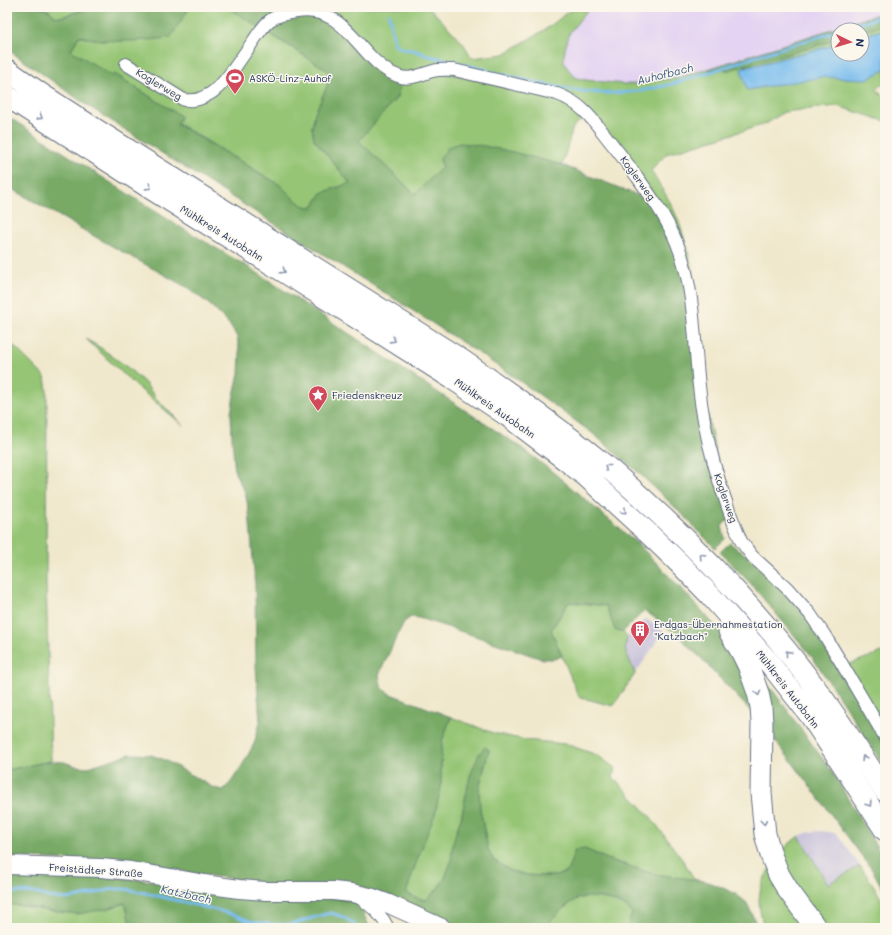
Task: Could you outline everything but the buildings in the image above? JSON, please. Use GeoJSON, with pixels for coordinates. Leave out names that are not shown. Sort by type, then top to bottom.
{"type":"FeatureCollection","features":[{"type":"Feature","properties":{"kind":"highway","name":"Mühlkreis Autobahn"},"geometry":{"type":"LineString","coordinates":[[7,70],[95,129],[463,361],[562,431],[602,463],[641,497],[698,552],[784,647],[822,697],[861,753],[885,791]]}},
{"type":"Feature","properties":{"kind":"highway","name":"Mühlkreis Autobahn"},"geometry":{"type":"LineString","coordinates":[[7,96],[135,179],[453,378],[508,416],[567,461],[607,495],[680,564],[710,595],[767,660],[810,715],[885,830]]}},
{"type":"Feature","properties":{"kind":"highway"},"geometry":{"type":"LineString","coordinates":[[710,595],[748,665],[758,693],[762,723],[761,793],[765,834],[771,855],[779,875],[788,890],[816,928]]}},
{"type":"Feature","properties":{"kind":"main road","name":"Freistädter Straße"},"geometry":{"type":"LineString","coordinates":[[7,865],[101,868],[131,871],[238,889],[266,891],[333,891],[352,893],[390,904],[442,928]]}},
{"type":"Feature","properties":{"kind":"street","name":"Koglerweg"},"geometry":{"type":"LineString","coordinates":[[126,64],[184,100],[200,99],[214,91],[220,85],[269,21],[282,15],[309,11],[325,14],[336,21],[384,70],[398,76],[410,78],[432,71],[454,70],[558,94],[572,100],[580,106],[620,153],[656,203],[675,238],[681,254],[689,288],[694,322],[699,387],[707,435],[721,486],[741,540],[752,556],[787,588],[810,614],[829,642],[885,737]]}},
{"type":"Feature","properties":{"kind":"street","name":"Freistädter Straße"},"geometry":{"type":"LineString","coordinates":[[352,893],[374,909],[383,918],[388,928]]}},
{"type":"Feature","properties":{"kind":"shaded area"},"geometry":{"type":"Polygon","coordinates":[[[574,7],[885,7],[885,12],[854,22],[830,22],[830,30],[708,69],[677,78],[639,84],[624,84],[576,78],[504,54],[549,27],[574,7]]]}},
{"type":"Feature","properties":{"kind":"shaded area"},"geometry":{"type":"Polygon","coordinates":[[[646,619],[664,631],[635,674],[624,649],[627,637],[646,619]]]}},
{"type":"Feature","properties":{"kind":"shaded area"},"geometry":{"type":"Polygon","coordinates":[[[820,831],[837,834],[860,866],[828,884],[799,836],[809,832],[820,831]]]}},
{"type":"Feature","properties":{"kind":"green space"},"geometry":{"type":"Polygon","coordinates":[[[7,7],[39,7],[50,11],[54,16],[61,17],[93,7],[115,7],[129,11],[138,7],[190,7],[170,38],[113,41],[90,39],[79,36],[71,50],[112,76],[114,74],[181,116],[177,124],[280,185],[302,205],[312,208],[322,193],[350,183],[314,139],[312,127],[315,113],[331,77],[327,70],[264,30],[287,16],[325,17],[401,81],[397,97],[359,141],[415,194],[442,167],[440,159],[448,147],[459,143],[513,152],[562,165],[652,201],[683,271],[693,343],[729,519],[722,526],[725,539],[715,548],[639,473],[592,433],[477,352],[85,104],[7,49],[7,7]]]}},
{"type":"Feature","properties":{"kind":"green space"},"geometry":{"type":"Polygon","coordinates":[[[39,7],[93,7],[61,17],[54,16],[50,11],[39,7]]]}},
{"type":"Feature","properties":{"kind":"green space","name":"ASKÖ-Linz-Auhof"},"geometry":{"type":"Polygon","coordinates":[[[190,7],[227,7],[327,70],[332,77],[315,113],[312,127],[314,139],[350,183],[322,193],[312,208],[302,205],[280,185],[177,123],[180,116],[115,74],[113,77],[71,50],[79,36],[85,38],[169,38],[190,7]]]}},
{"type":"Feature","properties":{"kind":"green space"},"geometry":{"type":"Polygon","coordinates":[[[227,7],[301,7],[260,28],[227,7]]]}},
{"type":"Feature","properties":{"kind":"green space"},"geometry":{"type":"Polygon","coordinates":[[[301,7],[429,7],[463,43],[472,58],[504,54],[549,27],[574,7],[590,7],[570,32],[564,55],[564,63],[576,78],[624,84],[639,84],[677,78],[708,69],[728,70],[830,41],[830,62],[870,62],[870,29],[885,24],[885,83],[876,88],[885,99],[885,121],[837,106],[784,112],[766,124],[666,154],[651,171],[676,214],[682,230],[690,261],[697,304],[681,247],[579,100],[486,76],[401,73],[301,7]]]}},
{"type":"Feature","properties":{"kind":"green space"},"geometry":{"type":"Polygon","coordinates":[[[885,12],[885,24],[870,29],[870,22],[854,22],[885,12]]]}},
{"type":"Feature","properties":{"kind":"green space"},"geometry":{"type":"Polygon","coordinates":[[[830,30],[830,41],[728,70],[708,69],[830,30]]]}},
{"type":"Feature","properties":{"kind":"green space"},"geometry":{"type":"Polygon","coordinates":[[[447,73],[555,96],[586,116],[573,127],[562,165],[524,155],[459,143],[442,167],[415,194],[358,141],[397,97],[401,81],[447,73]]]}},
{"type":"Feature","properties":{"kind":"green space"},"geometry":{"type":"Polygon","coordinates":[[[7,116],[175,224],[250,268],[519,446],[554,473],[640,546],[693,601],[774,692],[833,773],[885,861],[885,893],[873,871],[758,719],[702,659],[678,636],[660,621],[644,611],[623,632],[615,630],[606,606],[569,602],[551,630],[562,656],[554,659],[542,659],[419,618],[411,617],[404,622],[379,675],[381,686],[388,693],[451,717],[442,741],[441,787],[435,814],[406,893],[416,898],[426,900],[435,892],[445,878],[451,862],[453,843],[461,819],[470,776],[479,754],[485,747],[489,750],[479,789],[480,809],[488,849],[493,860],[511,871],[528,875],[556,876],[567,872],[575,850],[585,849],[607,859],[654,874],[705,881],[721,887],[736,894],[747,903],[758,928],[627,928],[632,913],[627,907],[602,898],[588,897],[573,901],[544,928],[473,928],[460,926],[439,919],[255,882],[191,873],[149,864],[7,857],[7,770],[51,761],[88,767],[130,754],[151,755],[165,760],[214,788],[223,790],[231,782],[254,744],[260,722],[256,666],[255,583],[249,512],[245,492],[235,473],[232,439],[231,413],[239,374],[240,354],[237,337],[229,324],[210,305],[188,288],[7,186],[7,116]]]}},
{"type":"Feature","properties":{"kind":"green space"},"geometry":{"type":"Polygon","coordinates":[[[86,339],[127,367],[145,383],[155,397],[184,426],[134,384],[86,339]]]}},
{"type":"Feature","properties":{"kind":"green space"},"geometry":{"type":"Polygon","coordinates":[[[7,343],[14,346],[45,377],[47,391],[46,581],[51,761],[7,770],[7,343]]]}},
{"type":"Feature","properties":{"kind":"green space"},"geometry":{"type":"Polygon","coordinates":[[[730,543],[761,567],[807,616],[885,742],[885,768],[810,654],[751,584],[720,552],[730,543]]]}},
{"type":"Feature","properties":{"kind":"green space"},"geometry":{"type":"Polygon","coordinates":[[[569,602],[606,605],[615,630],[623,632],[627,637],[625,649],[635,674],[613,706],[579,697],[551,630],[569,602]]]}},
{"type":"Feature","properties":{"kind":"green space"},"geometry":{"type":"Polygon","coordinates":[[[885,651],[885,729],[847,665],[885,651]]]}},
{"type":"Feature","properties":{"kind":"green space"},"geometry":{"type":"Polygon","coordinates":[[[451,717],[493,733],[525,740],[566,744],[597,755],[615,768],[613,777],[650,816],[684,862],[695,880],[654,874],[607,859],[585,849],[567,872],[556,876],[528,875],[511,871],[493,860],[488,849],[480,809],[479,789],[489,750],[470,776],[461,819],[453,843],[451,862],[445,878],[435,892],[426,900],[416,898],[406,893],[441,787],[442,741],[451,717]]]}},
{"type":"Feature","properties":{"kind":"green space"},"geometry":{"type":"Polygon","coordinates":[[[799,836],[828,884],[860,866],[874,886],[885,906],[885,928],[764,928],[759,900],[763,882],[778,856],[799,836]]]}},
{"type":"Feature","properties":{"kind":"green space"},"geometry":{"type":"Polygon","coordinates":[[[7,871],[39,871],[328,896],[359,904],[370,928],[131,928],[125,903],[107,909],[77,914],[7,904],[7,871]]]}},
{"type":"Feature","properties":{"kind":"green space"},"geometry":{"type":"Polygon","coordinates":[[[590,896],[610,900],[625,906],[633,913],[627,928],[544,928],[558,913],[576,899],[590,896]]]}},
{"type":"Feature","properties":{"kind":"green space"},"geometry":{"type":"Polygon","coordinates":[[[126,903],[131,928],[7,928],[7,904],[50,911],[107,909],[126,903]]]}},
{"type":"Feature","properties":{"kind":"water"},"geometry":{"type":"Polygon","coordinates":[[[885,29],[885,70],[867,79],[823,77],[747,90],[741,69],[830,46],[830,62],[870,62],[870,34],[885,29]]]}},
{"type":"Feature","properties":{"kind":"waterway","name":"Auhofbach"},"geometry":{"type":"LineString","coordinates":[[389,14],[394,43],[402,49],[414,50],[426,55],[487,70]]}},
{"type":"Feature","properties":{"kind":"waterway","name":"Auhofbach"},"geometry":{"type":"LineString","coordinates":[[864,22],[885,15]]}},
{"type":"Feature","properties":{"kind":"waterway","name":"Auhofbach"},"geometry":{"type":"LineString","coordinates":[[492,72],[551,86],[581,91],[611,93],[628,92],[661,87],[830,33]]}},
{"type":"Feature","properties":{"kind":"waterway","name":"Katzbach"},"geometry":{"type":"LineString","coordinates":[[7,893],[35,893],[48,897],[66,899],[113,889],[125,889],[220,911],[252,922],[285,925],[331,913],[343,917],[353,923],[356,928]]}},
{"type":"Feature","properties":{"kind":"place","name":"ASKÖ-Linz-Auhof"},"geometry":{"type":"Point","coordinates":[235,95]}},
{"type":"Feature","properties":{"kind":"place","name":"Friedenskreuz"},"geometry":{"type":"Point","coordinates":[318,412]}},
{"type":"Feature","properties":{"kind":"place","name":"Erdgas-Übernahmestation \"Katzbach\""},"geometry":{"type":"Point","coordinates":[640,647]}}]}
